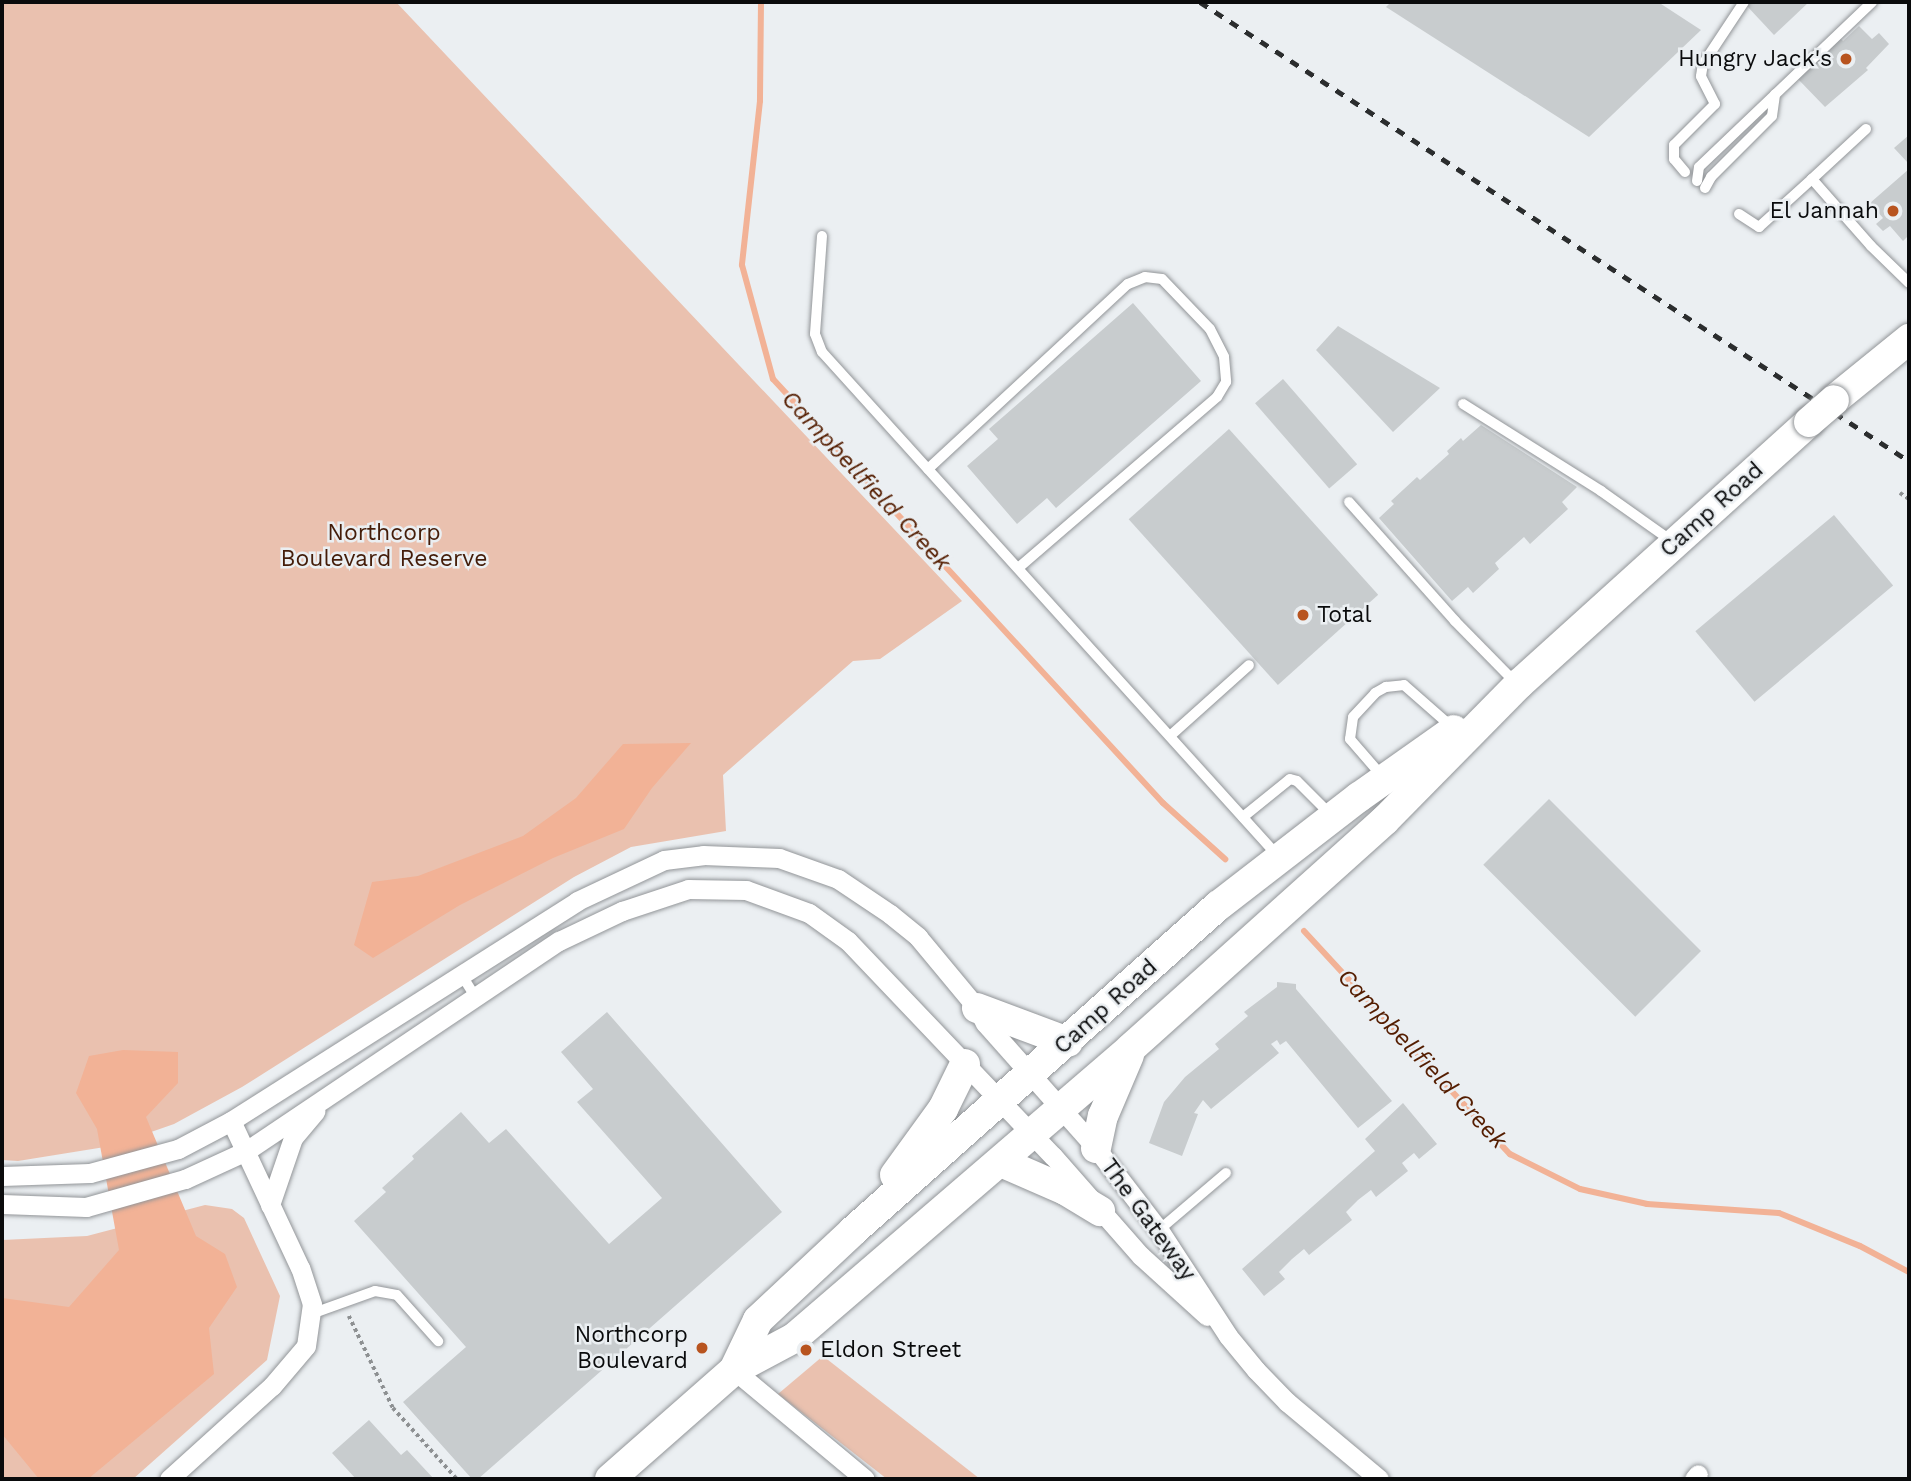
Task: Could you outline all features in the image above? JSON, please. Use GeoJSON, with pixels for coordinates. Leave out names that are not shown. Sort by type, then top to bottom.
{"type":"FeatureCollection","features":[{"type":"Feature","properties":{"kind":"main road","name":"Camp Road"},"geometry":{"type":"LineString","coordinates":[[610,1479],[734,1370],[794,1338],[1061,1110],[1385,820],[1518,684],[1809,422],[1909,339]]}},
{"type":"Feature","properties":{"kind":"main road","name":"Camp Road"},"geometry":{"type":"LineString","coordinates":[[734,1370],[758,1320],[853,1231],[1218,906],[1333,817],[1518,684]]}},
{"type":"Feature","properties":{"kind":"main road"},"geometry":{"type":"LineString","coordinates":[[977,1008],[1068,1042]]}},
{"type":"Feature","properties":{"kind":"main road"},"geometry":{"type":"LineString","coordinates":[[1096,1148],[1103,1116],[1131,1048]]}},
{"type":"Feature","properties":{"kind":"main road"},"geometry":{"type":"LineString","coordinates":[[853,1231],[930,1130],[965,1063]]}},
{"type":"Feature","properties":{"kind":"main road"},"geometry":{"type":"LineString","coordinates":[[1001,1162],[1100,1210]]}},
{"type":"Feature","properties":{"kind":"street"},"geometry":{"type":"LineString","coordinates":[[2,1176],[90,1173],[178,1149],[231,1121],[577,901],[652,865],[703,855],[779,858],[838,879],[862,894],[918,937],[977,1008],[985,1023],[1061,1110]]}},
{"type":"Feature","properties":{"kind":"street"},"geometry":{"type":"LineString","coordinates":[[2,1204],[86,1207],[185,1180],[246,1151],[333,1091],[396,1052],[474,995],[559,941],[622,911],[688,889],[746,890],[809,913],[848,942],[1032,1135]]}},
{"type":"Feature","properties":{"kind":"street"},"geometry":{"type":"LineString","coordinates":[[270,1205],[293,1138],[333,1091]]}},
{"type":"Feature","properties":{"kind":"street","name":"The Gateway"},"geometry":{"type":"LineString","coordinates":[[1061,1110],[1096,1148],[1159,1230],[1228,1336],[1270,1387],[1379,1479]]}},
{"type":"Feature","properties":{"kind":"street"},"geometry":{"type":"LineString","coordinates":[[169,1479],[272,1386],[306,1346],[312,1304],[300,1268],[231,1121]]}},
{"type":"Feature","properties":{"kind":"street","name":"The Gateway"},"geometry":{"type":"LineString","coordinates":[[1032,1135],[1141,1255],[1228,1336]]}},
{"type":"Feature","properties":{"kind":"street"},"geometry":{"type":"LineString","coordinates":[[734,1370],[865,1479]]}},
{"type":"Feature","properties":{"kind":"lane"},"geometry":{"type":"LineString","coordinates":[[1685,172],[1674,159],[1674,145],[1715,104],[1701,76],[1703,64],[1744,2]]}},
{"type":"Feature","properties":{"kind":"lane"},"geometry":{"type":"LineString","coordinates":[[1701,184],[1699,167],[1872,2]]}},
{"type":"Feature","properties":{"kind":"lane"},"geometry":{"type":"LineString","coordinates":[[1739,214],[1759,227],[1866,129]]}},
{"type":"Feature","properties":{"kind":"lane"},"geometry":{"type":"LineString","coordinates":[[1812,179],[1871,246],[1909,283]]}},
{"type":"Feature","properties":{"kind":"lane"},"geometry":{"type":"LineString","coordinates":[[822,236],[815,334],[822,352],[1280,858]]}},
{"type":"Feature","properties":{"kind":"lane"},"geometry":{"type":"LineString","coordinates":[[928,469],[1128,284],[1145,277],[1162,279],[1210,329],[1224,357],[1226,382],[1217,397],[1018,568]]}},
{"type":"Feature","properties":{"kind":"lane"},"geometry":{"type":"LineString","coordinates":[[1462,404],[1601,491],[1675,544]]}},
{"type":"Feature","properties":{"kind":"lane"},"geometry":{"type":"LineString","coordinates":[[1349,502],[1455,621],[1518,684]]}},
{"type":"Feature","properties":{"kind":"lane"},"geometry":{"type":"LineString","coordinates":[[1170,736],[1249,665]]}},
{"type":"Feature","properties":{"kind":"lane"},"geometry":{"type":"LineString","coordinates":[[1385,779],[1350,739],[1353,718],[1375,694],[1386,687],[1404,685],[1455,730]]}},
{"type":"Feature","properties":{"kind":"lane"},"geometry":{"type":"LineString","coordinates":[[1243,817],[1290,779],[1297,781],[1333,817]]}},
{"type":"Feature","properties":{"kind":"lane"},"geometry":{"type":"LineString","coordinates":[[461,974],[474,995]]}},
{"type":"Feature","properties":{"kind":"lane"},"geometry":{"type":"LineString","coordinates":[[1159,1230],[1226,1173]]}},
{"type":"Feature","properties":{"kind":"lane"},"geometry":{"type":"LineString","coordinates":[[310,1314],[375,1291],[397,1295],[438,1341]]}},
{"type":"Feature","properties":{"kind":"path"},"geometry":{"type":"LineString","coordinates":[[1900,493],[1909,499]]}},
{"type":"Feature","properties":{"kind":"path"},"geometry":{"type":"LineString","coordinates":[[340,1302],[356,1327],[393,1408],[457,1479]]}},
{"type":"Feature","properties":{"kind":"green space","name":"Northcorp Boulevard Reserve"},"geometry":{"type":"Polygon","coordinates":[[[2,2],[396,2],[962,601],[880,659],[853,661],[723,775],[726,831],[631,847],[574,877],[242,1087],[174,1124],[111,1146],[18,1161],[2,1160],[2,2]]]}},
{"type":"Feature","properties":{"kind":"green space"},"geometry":{"type":"Polygon","coordinates":[[[205,1205],[232,1209],[244,1218],[280,1296],[267,1360],[133,1479],[2,1479],[2,1240],[87,1236],[205,1205]]]}},
{"type":"Feature","properties":{"kind":"green space"},"geometry":{"type":"Polygon","coordinates":[[[823,1356],[980,1479],[887,1479],[778,1394],[823,1356]]]}},
{"type":"Feature","properties":{"kind":"shaded area"},"geometry":{"type":"Polygon","coordinates":[[[691,743],[652,788],[624,829],[553,858],[460,905],[373,958],[354,945],[372,882],[418,876],[523,836],[576,798],[623,744],[691,743]]]}},
{"type":"Feature","properties":{"kind":"shaded area"},"geometry":{"type":"Polygon","coordinates":[[[123,1050],[178,1052],[178,1083],[146,1117],[196,1236],[225,1254],[237,1287],[209,1328],[214,1374],[88,1479],[39,1479],[2,1434],[2,1298],[69,1307],[119,1250],[97,1129],[76,1093],[89,1056],[123,1050]]]}},
{"type":"Feature","properties":{"kind":"building"},"geometry":{"type":"Polygon","coordinates":[[[1391,2],[1658,2],[1701,30],[1589,137],[1386,7],[1391,2]]]}},
{"type":"Feature","properties":{"kind":"building"},"geometry":{"type":"Polygon","coordinates":[[[1749,2],[1809,2],[1774,35],[1746,5],[1749,2]]]}},
{"type":"Feature","properties":{"kind":"building","name":"Hungry Jack's"},"geometry":{"type":"Polygon","coordinates":[[[1859,26],[1872,39],[1879,33],[1889,44],[1866,68],[1868,70],[1825,107],[1797,78],[1840,38],[1843,41],[1859,26]]]}},
{"type":"Feature","properties":{"kind":"building","name":"El Jannah"},"geometry":{"type":"Polygon","coordinates":[[[1909,135],[1909,164],[1894,148],[1909,135]]]}},
{"type":"Feature","properties":{"kind":"building","name":"El Jannah"},"geometry":{"type":"Polygon","coordinates":[[[1909,169],[1909,235],[1903,241],[1890,226],[1883,231],[1876,224],[1883,218],[1870,203],[1909,169]]]}},
{"type":"Feature","properties":{"kind":"building"},"geometry":{"type":"Polygon","coordinates":[[[1133,303],[1201,381],[1056,508],[1047,498],[1017,524],[967,466],[998,439],[989,429],[1133,303]]]}},
{"type":"Feature","properties":{"kind":"building"},"geometry":{"type":"Polygon","coordinates":[[[1338,326],[1440,388],[1393,432],[1316,350],[1338,326]]]}},
{"type":"Feature","properties":{"kind":"building"},"geometry":{"type":"Polygon","coordinates":[[[1283,379],[1357,464],[1329,489],[1255,403],[1283,379]]]}},
{"type":"Feature","properties":{"kind":"building"},"geometry":{"type":"Polygon","coordinates":[[[1481,425],[1577,487],[1562,502],[1568,509],[1530,544],[1524,537],[1495,563],[1499,569],[1473,593],[1468,587],[1452,601],[1379,518],[1394,504],[1391,501],[1417,477],[1420,480],[1449,454],[1447,451],[1461,438],[1463,441],[1481,425]]]}},
{"type":"Feature","properties":{"kind":"building"},"geometry":{"type":"Polygon","coordinates":[[[1229,429],[1378,595],[1278,685],[1129,519],[1229,429]]]}},
{"type":"Feature","properties":{"kind":"building"},"geometry":{"type":"Polygon","coordinates":[[[1834,515],[1893,585],[1754,702],[1695,631],[1834,515]]]}},
{"type":"Feature","properties":{"kind":"building"},"geometry":{"type":"Polygon","coordinates":[[[1549,799],[1701,951],[1635,1017],[1483,865],[1549,799]]]}},
{"type":"Feature","properties":{"kind":"building"},"geometry":{"type":"Polygon","coordinates":[[[1277,982],[1296,984],[1296,989],[1392,1101],[1358,1128],[1286,1041],[1280,1045],[1277,1040],[1271,1044],[1279,1053],[1211,1109],[1203,1100],[1194,1113],[1198,1114],[1182,1156],[1149,1143],[1164,1102],[1185,1077],[1219,1049],[1215,1044],[1248,1016],[1244,1012],[1277,987],[1277,982]]]}},
{"type":"Feature","properties":{"kind":"building"},"geometry":{"type":"Polygon","coordinates":[[[607,1012],[782,1212],[478,1479],[472,1479],[403,1402],[466,1347],[354,1221],[386,1192],[382,1188],[414,1159],[412,1156],[461,1112],[489,1143],[506,1129],[609,1244],[662,1198],[577,1102],[593,1089],[561,1052],[607,1012]]]}},
{"type":"Feature","properties":{"kind":"building"},"geometry":{"type":"Polygon","coordinates":[[[1403,1103],[1437,1144],[1419,1159],[1414,1153],[1402,1163],[1408,1171],[1376,1197],[1371,1190],[1358,1200],[1346,1212],[1352,1220],[1309,1255],[1304,1249],[1292,1259],[1279,1272],[1285,1279],[1264,1296],[1242,1269],[1375,1151],[1365,1139],[1403,1103]]]}},
{"type":"Feature","properties":{"kind":"building"},"geometry":{"type":"Polygon","coordinates":[[[369,1420],[401,1455],[407,1450],[434,1479],[356,1479],[332,1453],[369,1420]]]}},
{"type":"Feature","properties":{"kind":"waterway","name":"Campbellfield Creek"},"geometry":{"type":"LineString","coordinates":[[761,2],[760,101],[742,265],[773,379],[1163,803],[1225,859]]}},
{"type":"Feature","properties":{"kind":"waterway","name":"Campbellfield Creek"},"geometry":{"type":"LineString","coordinates":[[1304,931],[1510,1154],[1580,1189],[1647,1204],[1779,1213],[1860,1246],[1909,1272]]}},
{"type":"Feature","properties":{"kind":"railway"},"geometry":{"type":"LineString","coordinates":[[1200,2],[1909,461]]}},
{"type":"Feature","properties":{"kind":"place","name":"Hungry Jack's"},"geometry":{"type":"Point","coordinates":[1846,59]}},
{"type":"Feature","properties":{"kind":"place","name":"El Jannah"},"geometry":{"type":"Point","coordinates":[1893,211]}},
{"type":"Feature","properties":{"kind":"place","name":"Total"},"geometry":{"type":"Point","coordinates":[1303,615]}},
{"type":"Feature","properties":{"kind":"place","name":"Northcorp Boulevard"},"geometry":{"type":"Point","coordinates":[702,1348]}},
{"type":"Feature","properties":{"kind":"place","name":"Eldon Street"},"geometry":{"type":"Point","coordinates":[806,1350]}}]}
